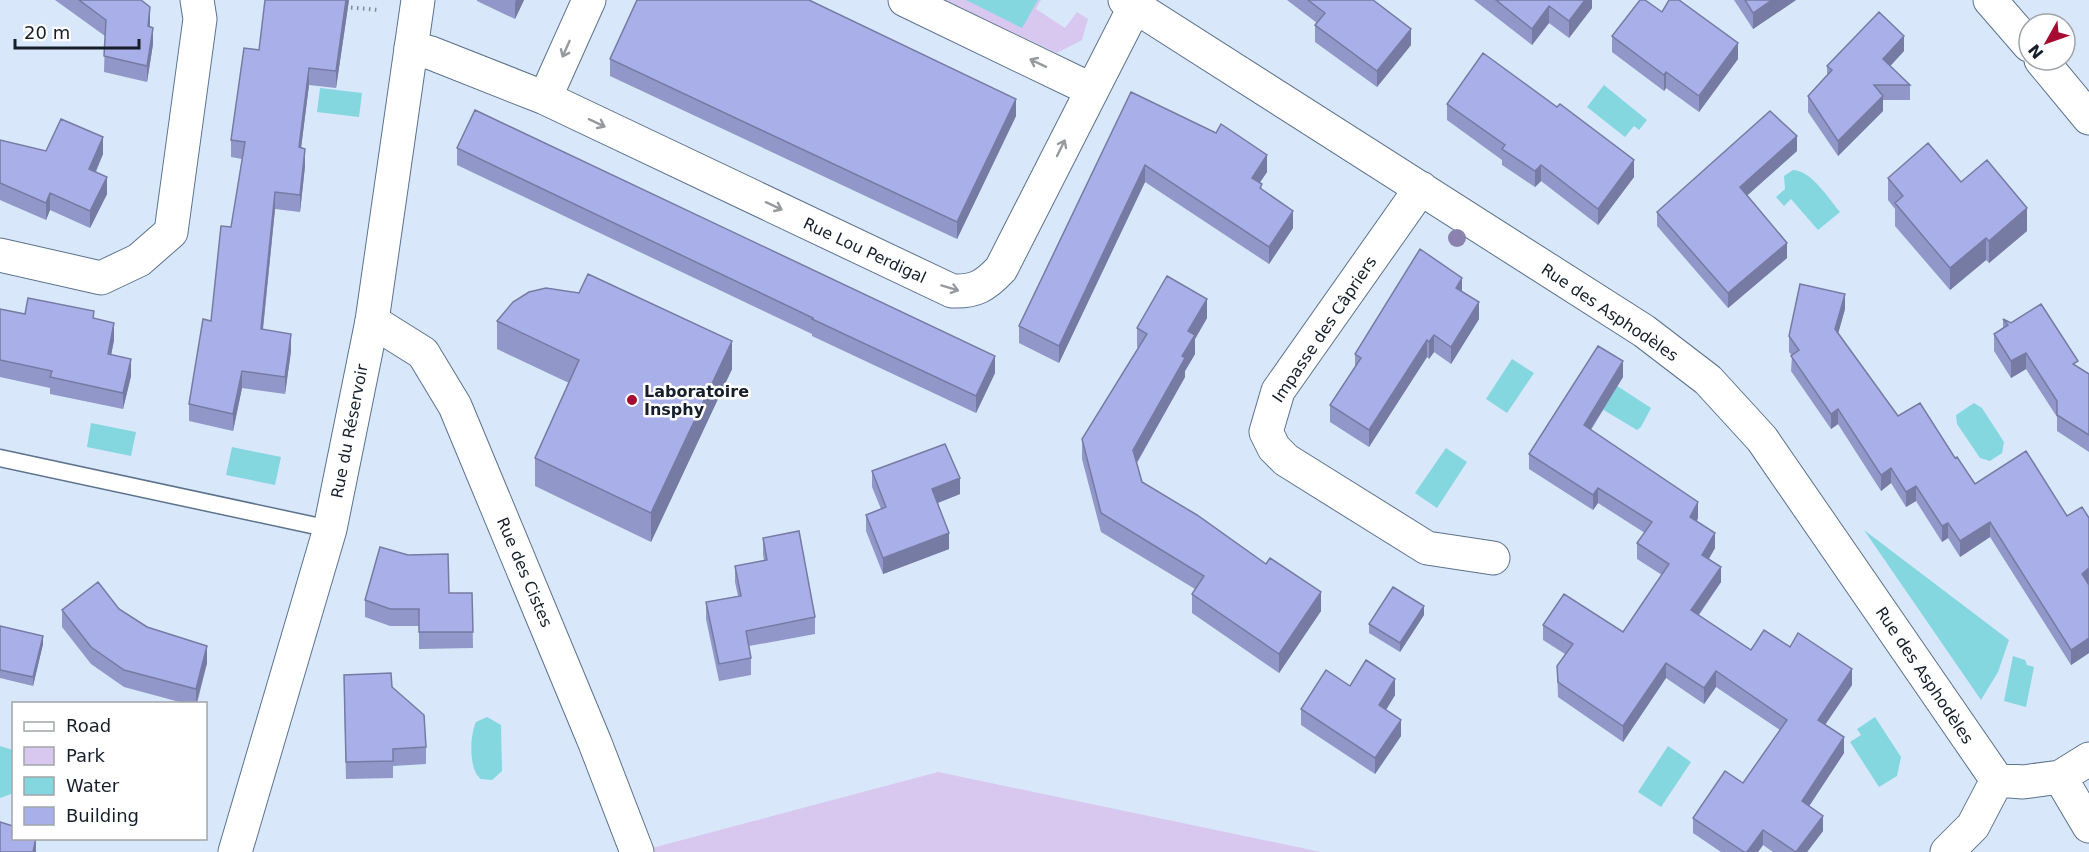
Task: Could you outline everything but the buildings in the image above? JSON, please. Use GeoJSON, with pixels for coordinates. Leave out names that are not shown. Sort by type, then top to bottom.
{"type":"FeatureCollection","features":[{"type":"Feature","properties":{"kind":"street"},"geometry":{"type":"LineString","coordinates":[[0,255],[101,278],[139,260],[171,232],[200,19],[197,0]]}},
{"type":"Feature","properties":{"kind":"street"},"geometry":{"type":"LineString","coordinates":[[545,98],[589,0]]}},
{"type":"Feature","properties":{"kind":"street"},"geometry":{"type":"LineString","coordinates":[[905,0],[1090,88]]}},
{"type":"Feature","properties":{"kind":"street"},"geometry":{"type":"LineString","coordinates":[[1990,0],[2017,31]]}},
{"type":"Feature","properties":{"kind":"street","name":"Rue Lou Perdigal"},"geometry":{"type":"LineString","coordinates":[[411,48],[431,53],[545,98],[952,291],[971,292],[988,283],[1001,269],[1130,3]]}},
{"type":"Feature","properties":{"kind":"street","name":"Rue des Asphodèles"},"geometry":{"type":"LineString","coordinates":[[1130,3],[1644,330],[1708,380],[1762,439],[1997,780]]}},
{"type":"Feature","properties":{"kind":"street","name":"Rue du Réservoir"},"geometry":{"type":"LineString","coordinates":[[235,852],[330,529],[372,321],[417,5]]}},
{"type":"Feature","properties":{"kind":"street"},"geometry":{"type":"LineString","coordinates":[[2051,72],[2089,118]]}},
{"type":"Feature","properties":{"kind":"street","name":"Impasse des Câpriers"},"geometry":{"type":"LineString","coordinates":[[1421,188],[1278,391],[1266,432],[1274,448],[1286,460],[1427,548],[1493,558]]}},
{"type":"Feature","properties":{"kind":"street","name":"Rue des Cistes"},"geometry":{"type":"LineString","coordinates":[[372,321],[423,353],[455,406],[591,732],[637,852]]}},
{"type":"Feature","properties":{"kind":"street"},"geometry":{"type":"LineString","coordinates":[[1947,852],[1973,826],[1997,780],[2023,782],[2060,777],[2089,759]]}},
{"type":"Feature","properties":{"kind":"street"},"geometry":{"type":"LineString","coordinates":[[2060,777],[2089,826]]}},
{"type":"Feature","properties":{"kind":"lane"},"geometry":{"type":"LineString","coordinates":[[0,458],[330,529]]}},
{"type":"Feature","properties":{"kind":"path"},"geometry":{"type":"LineString","coordinates":[[338,6],[384,11],[388,6],[417,5]]}},
{"type":"Feature","properties":{"kind":"green space"},"geometry":{"type":"Polygon","coordinates":[[[944,0],[1041,0],[1036,9],[1065,28],[1077,12],[1088,19],[1082,40],[1057,53],[944,0]]]}},
{"type":"Feature","properties":{"kind":"green space"},"geometry":{"type":"Polygon","coordinates":[[[938,772],[1321,852],[637,852],[938,772]]]}},
{"type":"Feature","properties":{"kind":"water"},"geometry":{"type":"Polygon","coordinates":[[[966,0],[1038,0],[1022,28],[966,0]]]}},
{"type":"Feature","properties":{"kind":"water"},"geometry":{"type":"Polygon","coordinates":[[[1604,85],[1647,120],[1639,130],[1634,126],[1625,137],[1587,107],[1604,85]]]}},
{"type":"Feature","properties":{"kind":"water"},"geometry":{"type":"Polygon","coordinates":[[[320,88],[362,93],[359,117],[317,112],[320,88]]]}},
{"type":"Feature","properties":{"kind":"water"},"geometry":{"type":"Polygon","coordinates":[[[1793,170],[1813,180],[1840,212],[1818,230],[1791,199],[1784,206],[1776,197],[1785,189],[1784,176],[1793,170]]]}},
{"type":"Feature","properties":{"kind":"water"},"geometry":{"type":"Polygon","coordinates":[[[1512,359],[1534,373],[1507,413],[1486,399],[1512,359]]]}},
{"type":"Feature","properties":{"kind":"water"},"geometry":{"type":"Polygon","coordinates":[[[1605,378],[1651,408],[1637,430],[1592,403],[1605,378]]]}},
{"type":"Feature","properties":{"kind":"water"},"geometry":{"type":"Polygon","coordinates":[[[1974,403],[1982,408],[2004,442],[2002,453],[1990,461],[1980,458],[1957,424],[1956,415],[1974,403]]]}},
{"type":"Feature","properties":{"kind":"water"},"geometry":{"type":"Polygon","coordinates":[[[91,423],[136,432],[131,456],[87,447],[91,423]]]}},
{"type":"Feature","properties":{"kind":"water"},"geometry":{"type":"Polygon","coordinates":[[[232,447],[281,457],[275,485],[226,475],[232,447]]]}},
{"type":"Feature","properties":{"kind":"water"},"geometry":{"type":"Polygon","coordinates":[[[1446,448],[1467,462],[1437,508],[1415,493],[1446,448]]]}},
{"type":"Feature","properties":{"kind":"water"},"geometry":{"type":"Polygon","coordinates":[[[1864,530],[2009,640],[1998,672],[1981,700],[1864,530]]]}},
{"type":"Feature","properties":{"kind":"water"},"geometry":{"type":"Polygon","coordinates":[[[2013,656],[2025,660],[2027,665],[2034,667],[2026,707],[2004,701],[2013,656]]]}},
{"type":"Feature","properties":{"kind":"water"},"geometry":{"type":"Polygon","coordinates":[[[487,717],[501,725],[502,771],[492,780],[481,779],[477,774],[471,752],[472,735],[476,722],[487,717]]]}},
{"type":"Feature","properties":{"kind":"water"},"geometry":{"type":"Polygon","coordinates":[[[1875,717],[1901,757],[1897,776],[1879,787],[1850,742],[1861,735],[1857,729],[1875,717]]]}},
{"type":"Feature","properties":{"kind":"water"},"geometry":{"type":"Polygon","coordinates":[[[0,746],[12,750],[12,794],[0,798],[0,746]]]}},
{"type":"Feature","properties":{"kind":"water"},"geometry":{"type":"Polygon","coordinates":[[[1668,746],[1691,762],[1661,807],[1638,792],[1668,746]]]}},
{"type":"Feature","properties":{"kind":"place","name":"Laboratoire Insphy"},"geometry":{"type":"Point","coordinates":[632,400]}}]}
